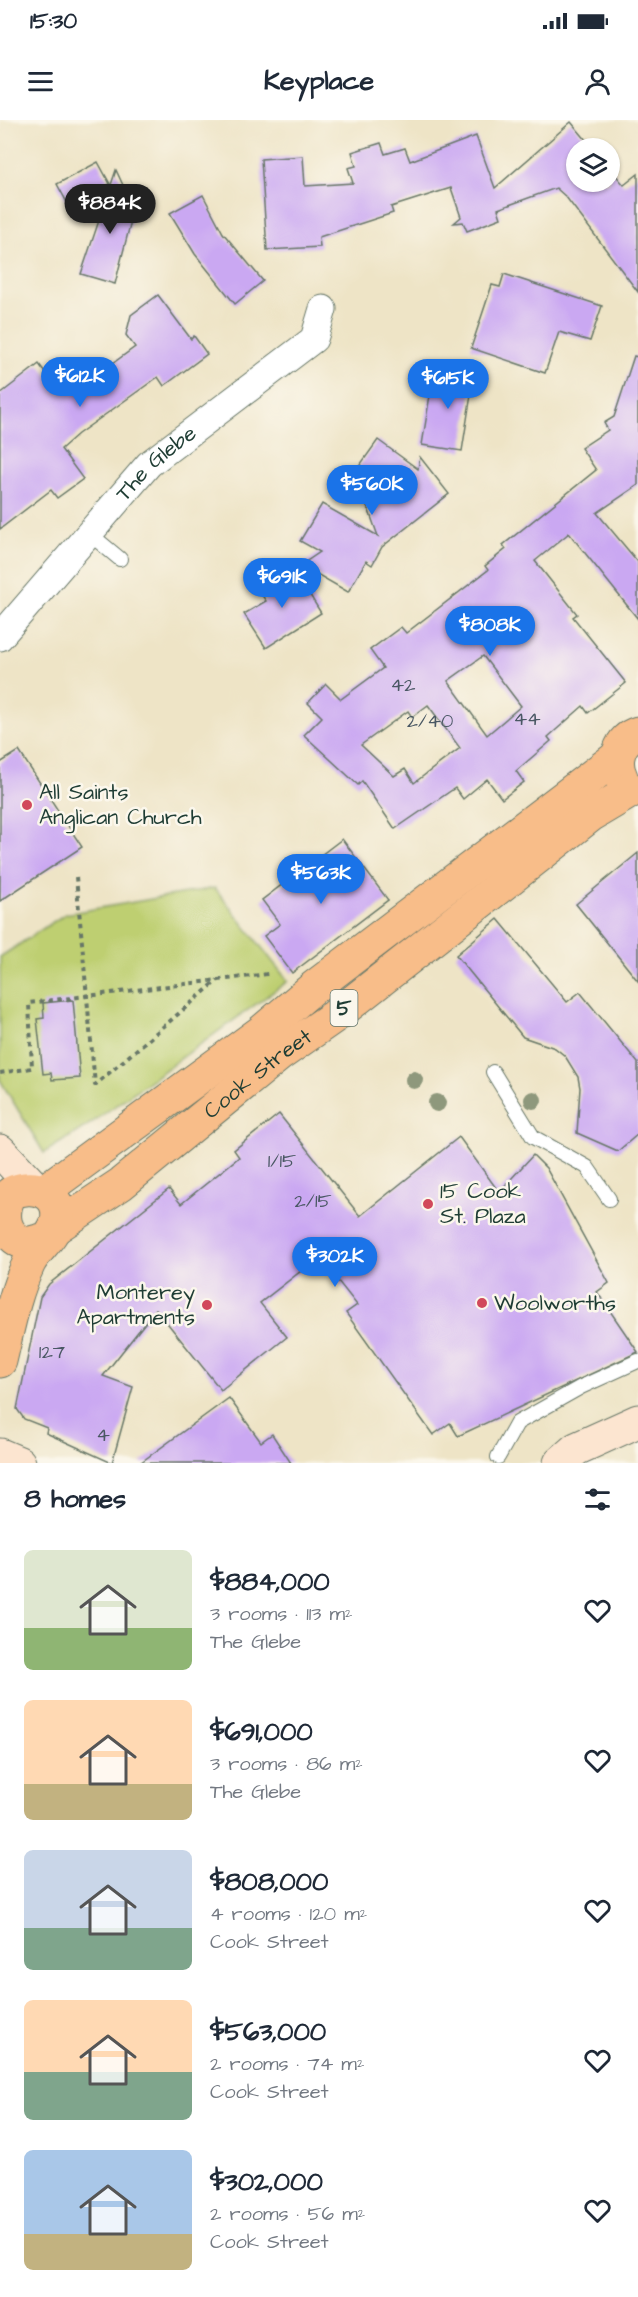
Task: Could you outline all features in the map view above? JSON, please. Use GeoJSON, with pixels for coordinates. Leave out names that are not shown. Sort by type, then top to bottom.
{"type":"FeatureCollection","features":[{"type":"Feature","properties":{"kind":"main road","name":"5"},"geometry":{"type":"LineString","coordinates":[[628,745],[618,770],[623,782],[636,791]]}},
{"type":"Feature","properties":{"kind":"main road","name":"Cook Street"},"geometry":{"type":"LineString","coordinates":[[39,1189],[261,1032],[313,988],[628,745]]}},
{"type":"Feature","properties":{"kind":"main road","name":"Cook Street"},"geometry":{"type":"LineString","coordinates":[[51,1233],[121,1184],[279,1055],[335,1016],[591,815],[636,791]]}},
{"type":"Feature","properties":{"kind":"main road","name":"5"},"geometry":{"type":"LineString","coordinates":[[39,1189],[12,1193],[3,1229],[27,1244],[51,1233]]}},
{"type":"Feature","properties":{"kind":"main road"},"geometry":{"type":"LineString","coordinates":[[39,1189],[51,1196],[58,1211],[51,1233]]}},
{"type":"Feature","properties":{"kind":"main road","name":"5"},"geometry":{"type":"LineString","coordinates":[[0,1361],[16,1293],[29,1263],[51,1233]]}},
{"type":"Feature","properties":{"kind":"street","name":"The Glebe"},"geometry":{"type":"LineString","coordinates":[[0,637],[149,464],[314,339],[322,309]]}},
{"type":"Feature","properties":{"kind":"street"},"geometry":{"type":"LineString","coordinates":[[0,1150],[39,1189]]}},
{"type":"Feature","properties":{"kind":"street"},"geometry":{"type":"LineString","coordinates":[[560,1463],[576,1449],[638,1421]]}},
{"type":"Feature","properties":{"kind":"street"},"geometry":{"type":"LineString","coordinates":[[0,1455],[19,1463]]}},
{"type":"Feature","properties":{"kind":"lane"},"geometry":{"type":"LineString","coordinates":[[90,534],[120,559]]}},
{"type":"Feature","properties":{"kind":"lane"},"geometry":{"type":"LineString","coordinates":[[493,1072],[533,1137],[587,1167],[609,1199]]}},
{"type":"Feature","properties":{"kind":"lane"},"geometry":{"type":"LineString","coordinates":[[498,1457],[517,1423],[581,1387],[638,1361]]}},
{"type":"Feature","properties":{"kind":"path"},"geometry":{"type":"LineString","coordinates":[[76,877],[95,1085],[218,980]]}},
{"type":"Feature","properties":{"kind":"path"},"geometry":{"type":"LineString","coordinates":[[0,1073],[32,1068],[29,1003],[268,974]]}},
{"type":"Feature","properties":{"kind":"green space"},"geometry":{"type":"Polygon","coordinates":[[[215,888],[288,981],[90,1124],[44,1153],[0,1080],[0,957],[65,914],[215,888]]]}},
{"type":"Feature","properties":{"kind":"building"},"geometry":{"type":"Polygon","coordinates":[[[571,122],[585,138],[566,138],[566,192],[620,192],[620,180],[624,185],[638,174],[638,292],[566,197],[556,188],[498,209],[501,218],[467,231],[463,222],[454,223],[461,217],[451,188],[391,207],[393,213],[319,237],[320,247],[267,250],[261,159],[303,156],[305,186],[353,183],[348,168],[356,166],[352,152],[381,143],[385,154],[405,148],[410,161],[476,136],[495,188],[571,122]]]}},
{"type":"Feature","properties":{"kind":"building"},"geometry":{"type":"Polygon","coordinates":[[[98,162],[110,184],[69,206],[57,184],[98,162]]]}},
{"type":"Feature","properties":{"kind":"building"},"geometry":{"type":"Polygon","coordinates":[[[116,170],[134,209],[115,284],[81,274],[116,170]]]}},
{"type":"Feature","properties":{"kind":"building"},"geometry":{"type":"Polygon","coordinates":[[[203,195],[223,233],[263,281],[235,304],[195,254],[170,213],[203,195]]]}},
{"type":"Feature","properties":{"kind":"building"},"geometry":{"type":"Polygon","coordinates":[[[504,274],[602,306],[590,341],[559,332],[545,373],[471,348],[492,285],[500,287],[504,274]]]}},
{"type":"Feature","properties":{"kind":"building"},"geometry":{"type":"Polygon","coordinates":[[[158,295],[191,339],[194,336],[207,354],[164,386],[158,377],[78,434],[61,449],[83,479],[57,498],[51,490],[0,529],[0,394],[39,364],[60,393],[94,369],[98,374],[135,347],[126,335],[131,315],[158,295]]]}},
{"type":"Feature","properties":{"kind":"building"},"geometry":{"type":"Polygon","coordinates":[[[634,356],[638,357],[638,485],[597,513],[638,562],[638,619],[569,533],[535,561],[577,614],[573,617],[626,683],[588,713],[583,706],[548,737],[551,741],[516,771],[524,782],[502,799],[487,779],[463,799],[455,788],[395,829],[362,781],[358,785],[304,735],[322,717],[308,703],[326,684],[341,699],[383,668],[370,650],[401,627],[406,633],[488,570],[485,566],[506,549],[503,545],[596,470],[581,448],[608,430],[604,423],[614,417],[634,356]],[[483,656],[448,681],[487,735],[521,706],[483,656]],[[428,705],[412,717],[408,711],[361,745],[394,776],[405,769],[414,783],[460,748],[428,705]]]}},
{"type":"Feature","properties":{"kind":"building"},"geometry":{"type":"Polygon","coordinates":[[[434,370],[474,376],[462,451],[422,445],[434,370]]]}},
{"type":"Feature","properties":{"kind":"building"},"geometry":{"type":"Polygon","coordinates":[[[378,440],[418,469],[420,457],[449,494],[382,547],[372,565],[366,561],[348,592],[301,565],[320,552],[300,541],[322,504],[378,536],[355,472],[378,440]]]}},
{"type":"Feature","properties":{"kind":"building"},"geometry":{"type":"Polygon","coordinates":[[[294,569],[321,613],[266,648],[244,614],[266,601],[259,591],[294,569]]]}},
{"type":"Feature","properties":{"kind":"building","name":"All Saints Anglican Church"},"geometry":{"type":"Polygon","coordinates":[[[19,751],[82,847],[0,901],[0,763],[19,751]]]}},
{"type":"Feature","properties":{"kind":"building"},"geometry":{"type":"Polygon","coordinates":[[[342,839],[388,900],[292,973],[264,936],[280,924],[262,900],[342,839]]]}},
{"type":"Feature","properties":{"kind":"building"},"geometry":{"type":"Polygon","coordinates":[[[638,853],[638,981],[576,904],[638,853]]]}},
{"type":"Feature","properties":{"kind":"building"},"geometry":{"type":"Polygon","coordinates":[[[498,919],[567,1002],[580,992],[638,1063],[638,1134],[618,1151],[577,1133],[580,1088],[578,1077],[565,1056],[555,1048],[523,1037],[456,955],[498,919]]]}},
{"type":"Feature","properties":{"kind":"building"},"geometry":{"type":"Polygon","coordinates":[[[73,1000],[80,1078],[52,1080],[51,1073],[43,1074],[37,1019],[44,1018],[43,1003],[73,1000]]]}},
{"type":"Feature","properties":{"kind":"building"},"geometry":{"type":"Polygon","coordinates":[[[279,1114],[360,1216],[459,1137],[499,1192],[533,1155],[546,1168],[609,1283],[597,1292],[638,1352],[458,1436],[450,1423],[433,1435],[346,1313],[357,1305],[319,1257],[260,1303],[287,1337],[221,1390],[156,1309],[103,1376],[133,1387],[112,1463],[46,1433],[47,1428],[24,1419],[17,1409],[40,1297],[49,1284],[169,1189],[181,1204],[239,1157],[234,1150],[279,1114]]]}},
{"type":"Feature","properties":{"kind":"building"},"geometry":{"type":"Polygon","coordinates":[[[229,1398],[261,1442],[272,1434],[291,1463],[140,1463],[229,1398]]]}},
{"type":"Feature","properties":{"kind":"place","name":"All Saints Anglican Church"},"geometry":{"type":"Point","coordinates":[27,805]}},
{"type":"Feature","properties":{"kind":"place","name":"15 Cook St. Plaza"},"geometry":{"type":"Point","coordinates":[428,1204]}},
{"type":"Feature","properties":{"kind":"place","name":"Woolworths"},"geometry":{"type":"Point","coordinates":[482,1303]}},
{"type":"Feature","properties":{"kind":"place","name":"Monterey Apartments"},"geometry":{"type":"Point","coordinates":[207,1305]}}]}
